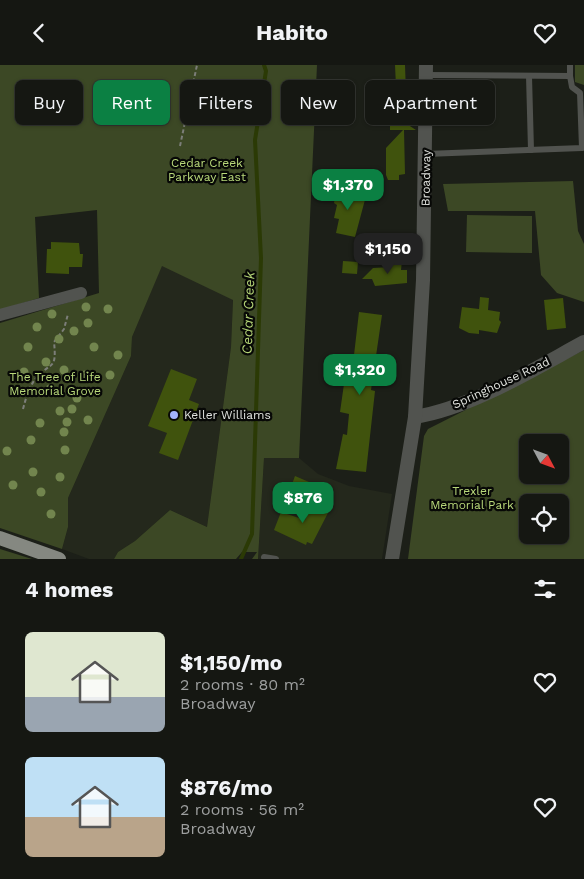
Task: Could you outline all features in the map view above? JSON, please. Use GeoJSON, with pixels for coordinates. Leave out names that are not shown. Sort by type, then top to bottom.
{"type":"FeatureCollection","features":[{"type":"Feature","properties":{"kind":"main road"},"geometry":{"type":"LineString","coordinates":[[0,539],[59,559]]}},
{"type":"Feature","properties":{"kind":"street","name":"Broadway"},"geometry":{"type":"LineString","coordinates":[[392,559],[415,417],[423,280],[426,70]]}},
{"type":"Feature","properties":{"kind":"street"},"geometry":{"type":"LineString","coordinates":[[0,315],[81,293]]}},
{"type":"Feature","properties":{"kind":"street","name":"Springhouse Road"},"geometry":{"type":"LineString","coordinates":[[415,417],[435,413],[470,400],[584,342]]}},
{"type":"Feature","properties":{"kind":"lane"},"geometry":{"type":"LineString","coordinates":[[426,154],[582,148],[582,93],[572,87],[570,65]]}},
{"type":"Feature","properties":{"kind":"lane"},"geometry":{"type":"LineString","coordinates":[[426,70],[454,75],[570,76]]}},
{"type":"Feature","properties":{"kind":"lane"},"geometry":{"type":"LineString","coordinates":[[529,76],[531,150]]}},
{"type":"Feature","properties":{"kind":"lane"},"geometry":{"type":"LineString","coordinates":[[264,557],[276,559]]}},
{"type":"Feature","properties":{"kind":"path"},"geometry":{"type":"LineString","coordinates":[[180,146],[197,65]]}},
{"type":"Feature","properties":{"kind":"path"},"geometry":{"type":"LineString","coordinates":[[23,409],[27,395],[37,377],[52,367],[55,354],[54,342],[64,329],[68,314]]}},
{"type":"Feature","properties":{"kind":"shaded area"},"geometry":{"type":"Polygon","coordinates":[[[162,265],[233,299],[231,347],[207,527],[170,510],[135,541],[118,552],[114,559],[89,559],[62,549],[68,527],[68,498],[131,356],[132,337],[162,265]]]}},
{"type":"Feature","properties":{"kind":"shaded area"},"geometry":{"type":"Polygon","coordinates":[[[264,458],[299,458],[318,474],[349,486],[392,494],[382,559],[258,559],[264,458]]]}},
{"type":"Feature","properties":{"kind":"green space","name":"Cedar Creek Parkway East"},"geometry":{"type":"Polygon","coordinates":[[[0,65],[317,65],[316,80],[281,80],[281,125],[314,125],[299,458],[264,458],[258,559],[252,559],[257,552],[242,552],[236,559],[114,559],[118,552],[135,541],[170,510],[207,527],[231,347],[233,300],[162,266],[132,337],[131,356],[68,498],[68,527],[62,549],[0,528],[0,323],[99,293],[97,210],[35,217],[39,298],[0,310],[0,65]]]}},
{"type":"Feature","properties":{"kind":"green space"},"geometry":{"type":"Polygon","coordinates":[[[575,65],[584,65],[584,85],[575,82],[575,65]]]}},
{"type":"Feature","properties":{"kind":"green space"},"geometry":{"type":"Polygon","coordinates":[[[573,181],[578,231],[584,244],[584,302],[557,293],[541,275],[535,211],[448,211],[443,184],[573,181]]]}},
{"type":"Feature","properties":{"kind":"green space"},"geometry":{"type":"Polygon","coordinates":[[[467,215],[532,216],[532,253],[466,252],[467,215]]]}},
{"type":"Feature","properties":{"kind":"green space","name":"Trexler Memorial Park"},"geometry":{"type":"Polygon","coordinates":[[[584,350],[584,559],[408,559],[424,436],[428,429],[584,350]]]}},
{"type":"Feature","properties":{"kind":"green space"},"geometry":{"type":"Polygon","coordinates":[[[0,549],[32,559],[0,559],[0,549]]]}},
{"type":"Feature","properties":{"kind":"building"},"geometry":{"type":"Polygon","coordinates":[[[395,65],[405,65],[406,80],[396,80],[395,65]]]}},
{"type":"Feature","properties":{"kind":"building"},"geometry":{"type":"Polygon","coordinates":[[[390,125],[408,125],[416,130],[404,130],[405,174],[399,175],[399,180],[388,180],[386,175],[386,148],[403,130],[390,130],[390,125]]]}},
{"type":"Feature","properties":{"kind":"building"},"geometry":{"type":"Polygon","coordinates":[[[346,187],[351,188],[352,193],[366,196],[355,237],[336,233],[339,219],[334,218],[337,205],[334,203],[336,191],[342,192],[346,187]]]}},
{"type":"Feature","properties":{"kind":"building"},"geometry":{"type":"Polygon","coordinates":[[[51,242],[79,243],[80,254],[83,254],[82,267],[69,267],[69,274],[46,273],[47,249],[51,249],[51,242]]]}},
{"type":"Feature","properties":{"kind":"building"},"geometry":{"type":"Polygon","coordinates":[[[343,261],[358,262],[357,274],[342,273],[343,261]]]}},
{"type":"Feature","properties":{"kind":"building"},"geometry":{"type":"Polygon","coordinates":[[[390,261],[402,261],[401,270],[407,270],[407,283],[375,286],[372,279],[362,279],[373,268],[390,267],[390,261]]]}},
{"type":"Feature","properties":{"kind":"building"},"geometry":{"type":"Polygon","coordinates":[[[480,297],[489,298],[488,310],[500,312],[499,320],[501,322],[497,333],[479,330],[479,334],[469,333],[459,328],[462,307],[479,309],[480,297]]]}},
{"type":"Feature","properties":{"kind":"building"},"geometry":{"type":"Polygon","coordinates":[[[563,298],[566,328],[547,330],[544,300],[563,298]]]}},
{"type":"Feature","properties":{"kind":"building"},"geometry":{"type":"Polygon","coordinates":[[[359,312],[382,315],[371,390],[375,391],[366,472],[336,469],[343,434],[347,435],[349,414],[340,412],[345,377],[349,378],[350,371],[352,372],[359,312]]]}},
{"type":"Feature","properties":{"kind":"building","name":"Keller Williams"},"geometry":{"type":"Polygon","coordinates":[[[171,369],[197,379],[189,400],[199,404],[178,460],[159,453],[167,433],[148,426],[171,369]]]}},
{"type":"Feature","properties":{"kind":"building"},"geometry":{"type":"Polygon","coordinates":[[[295,476],[309,482],[304,492],[291,487],[295,476]]]}},
{"type":"Feature","properties":{"kind":"building"},"geometry":{"type":"Polygon","coordinates":[[[312,502],[330,509],[312,544],[307,542],[306,545],[274,530],[281,512],[305,520],[312,502]]]}},
{"type":"Feature","properties":{"kind":"waterway","name":"Cedar Creek"},"geometry":{"type":"LineString","coordinates":[[241,559],[252,534],[261,258],[255,140],[266,71],[264,65]]}},
{"type":"Feature","properties":{"kind":"place","name":"Keller Williams"},"geometry":{"type":"Point","coordinates":[174,415]}},
{"type":"Feature","properties":{"kind":"park label","name":"The Tree of Life Memorial Grove"},"geometry":{"type":"Point","coordinates":[55,384]}}]}
